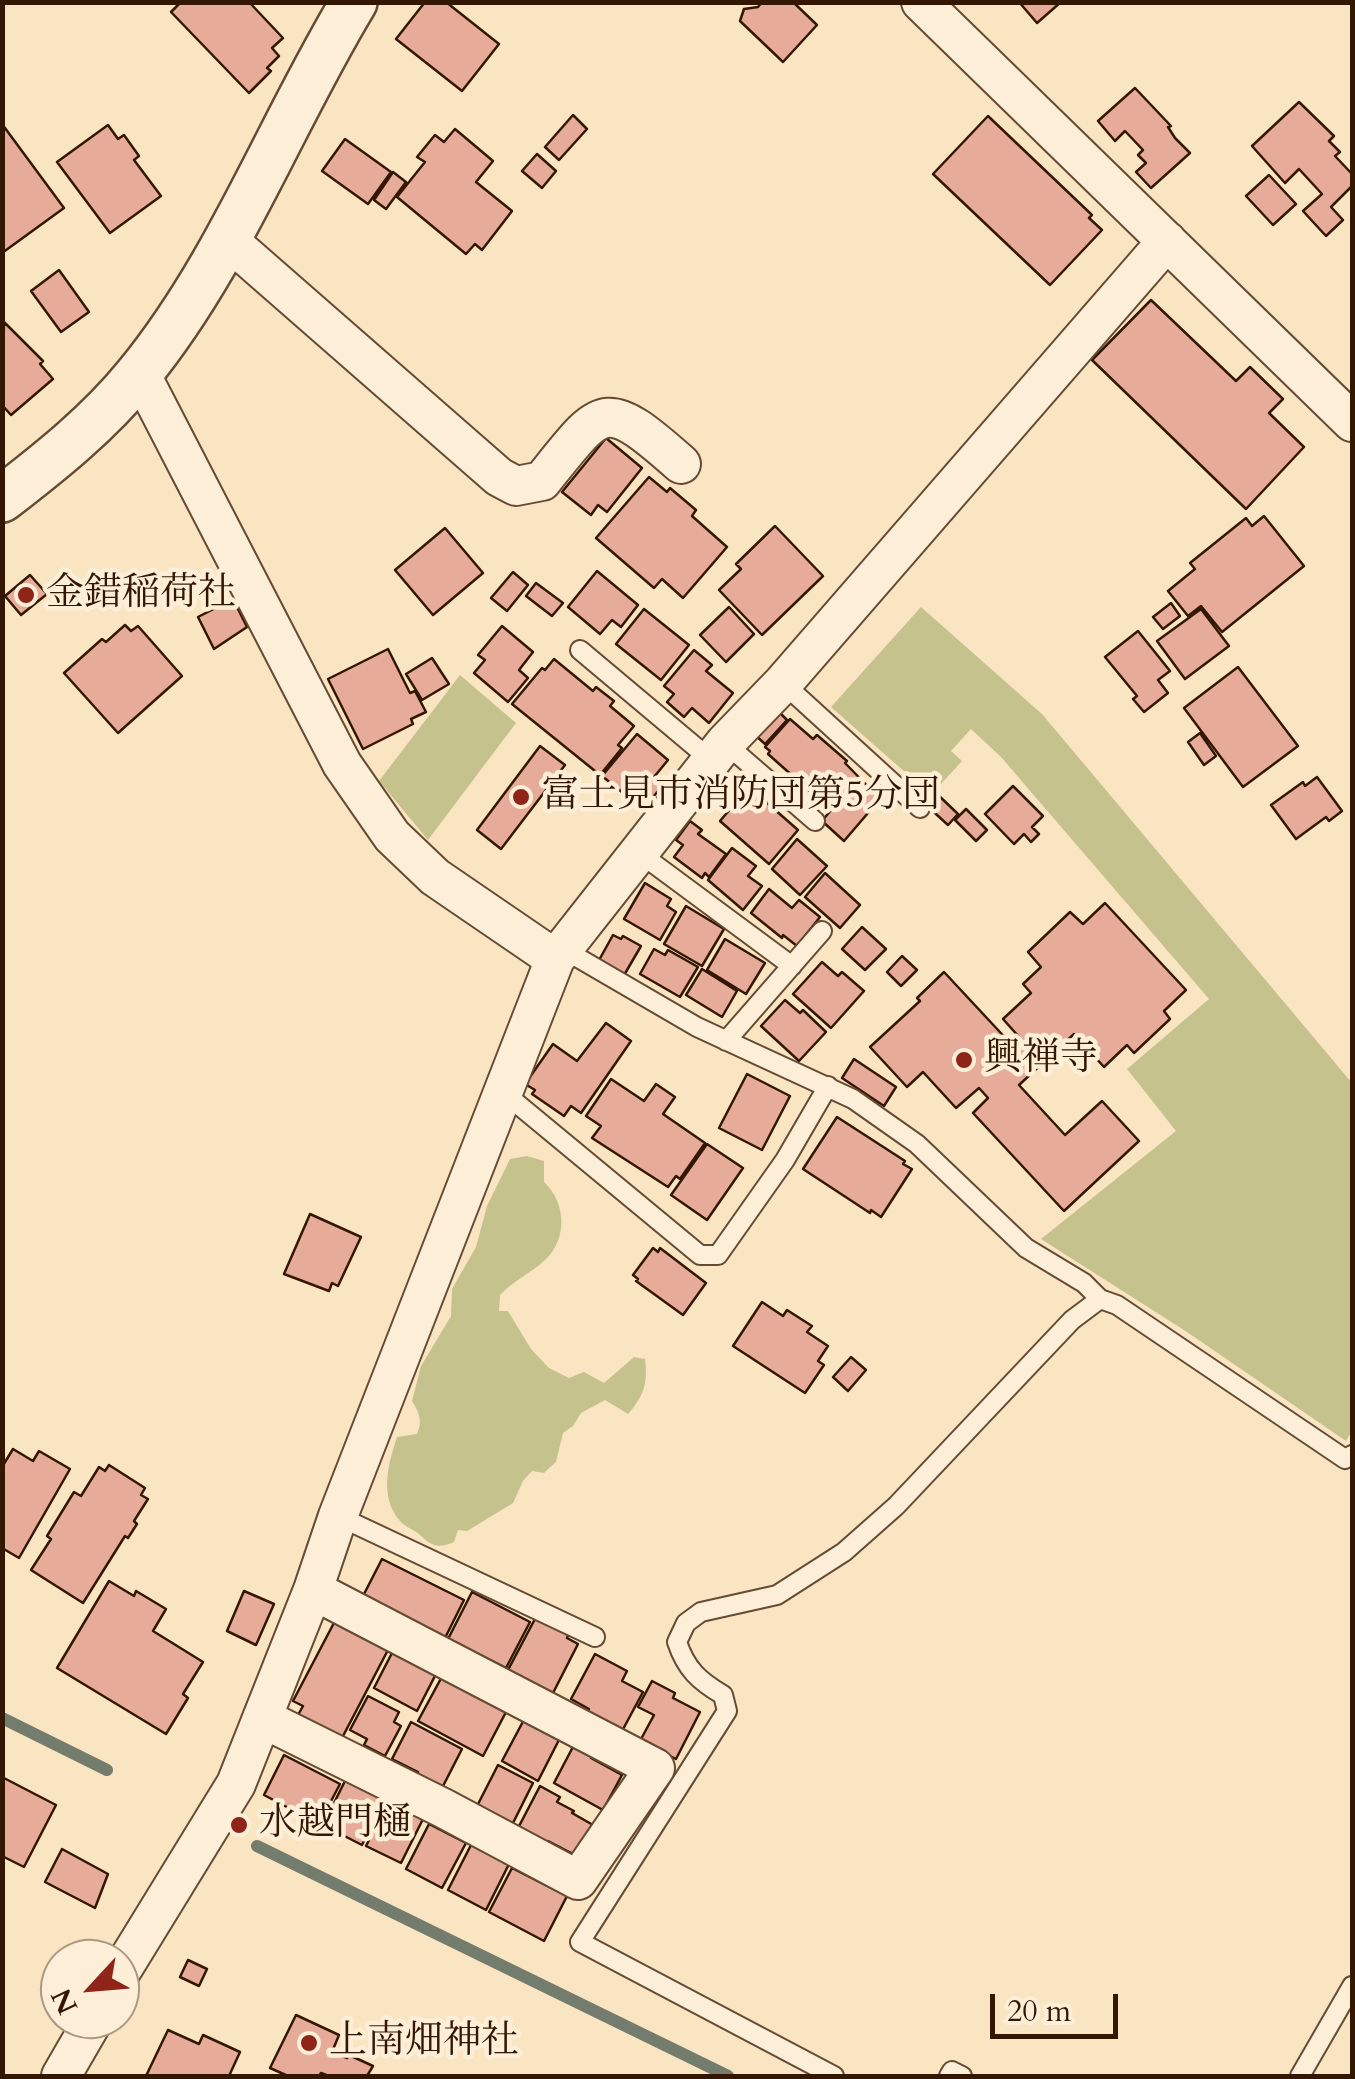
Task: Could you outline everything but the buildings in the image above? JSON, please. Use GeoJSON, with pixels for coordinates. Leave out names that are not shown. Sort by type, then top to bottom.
{"type":"FeatureCollection","features":[{"type":"Feature","properties":{"kind":"street"},"geometry":{"type":"LineString","coordinates":[[2,499],[94,421],[140,373],[184,311],[228,240],[354,2]]}},
{"type":"Feature","properties":{"kind":"street"},"geometry":{"type":"LineString","coordinates":[[921,2],[1352,422]]}},
{"type":"Feature","properties":{"kind":"street"},"geometry":{"type":"LineString","coordinates":[[228,240],[499,477],[516,486],[542,481],[584,428],[600,418],[614,417],[639,427],[681,464]]}},
{"type":"Feature","properties":{"kind":"street"},"geometry":{"type":"LineString","coordinates":[[140,1940],[236,1784],[502,1092],[559,954],[718,751],[784,683],[1167,242]]}},
{"type":"Feature","properties":{"kind":"street"},"geometry":{"type":"LineString","coordinates":[[140,373],[342,764],[392,836],[434,877],[559,954]]}},
{"type":"Feature","properties":{"kind":"street"},"geometry":{"type":"LineString","coordinates":[[262,1718],[578,1880],[655,1768],[313,1590]]}},
{"type":"Feature","properties":{"kind":"street"},"geometry":{"type":"LineString","coordinates":[[68,2074],[85,2039]]}},
{"type":"Feature","properties":{"kind":"lane"},"geometry":{"type":"LineString","coordinates":[[580,650],[814,821]]}},
{"type":"Feature","properties":{"kind":"lane"},"geometry":{"type":"LineString","coordinates":[[784,683],[920,808]]}},
{"type":"Feature","properties":{"kind":"lane"},"geometry":{"type":"LineString","coordinates":[[638,852],[792,966]]}},
{"type":"Feature","properties":{"kind":"lane"},"geometry":{"type":"LineString","coordinates":[[726,1041],[822,931]]}},
{"type":"Feature","properties":{"kind":"lane"},"geometry":{"type":"LineString","coordinates":[[559,954],[726,1041],[853,1099],[917,1144],[1026,1248],[1345,1459],[1352,1455]]}},
{"type":"Feature","properties":{"kind":"lane"},"geometry":{"type":"LineString","coordinates":[[502,1092],[700,1256],[718,1255],[785,1160],[828,1086]]}},
{"type":"Feature","properties":{"kind":"lane"},"geometry":{"type":"LineString","coordinates":[[834,2076],[580,1942],[728,1710],[723,1695],[699,1681],[683,1662],[677,1642],[686,1623],[700,1612],[778,1595],[844,1552],[896,1506],[1072,1320],[1100,1299]]}},
{"type":"Feature","properties":{"kind":"lane"},"geometry":{"type":"LineString","coordinates":[[338,1516],[595,1637]]}},
{"type":"Feature","properties":{"kind":"lane"},"geometry":{"type":"LineString","coordinates":[[1300,2076],[1352,1986]]}},
{"type":"Feature","properties":{"kind":"lane"},"geometry":{"type":"LineString","coordinates":[[949,2076],[952,2071],[962,2076]]}},
{"type":"Feature","properties":{"kind":"shaded area"},"geometry":{"type":"Polygon","coordinates":[[[921,607],[1042,714],[1352,1083],[1352,1431],[1346,1441],[1187,1332],[1041,1239],[1176,1131],[1127,1069],[1209,999],[1001,757],[971,729],[951,751],[962,761],[931,795],[831,707],[921,607]]]}},
{"type":"Feature","properties":{"kind":"shaded area"},"geometry":{"type":"Polygon","coordinates":[[[460,675],[516,723],[428,840],[379,781],[460,675]]]}},
{"type":"Feature","properties":{"kind":"shaded area"},"geometry":{"type":"Polygon","coordinates":[[[527,1156],[544,1161],[544,1182],[557,1200],[561,1231],[545,1260],[500,1295],[499,1311],[508,1311],[531,1349],[549,1368],[569,1378],[584,1372],[604,1383],[634,1357],[645,1359],[644,1389],[628,1414],[605,1400],[581,1413],[563,1433],[556,1462],[544,1473],[532,1471],[513,1503],[467,1531],[458,1530],[454,1542],[435,1545],[402,1523],[393,1512],[387,1491],[391,1458],[397,1437],[417,1434],[419,1417],[412,1401],[421,1366],[451,1316],[452,1289],[476,1247],[487,1206],[510,1159],[527,1156]]]}},
{"type":"Feature","properties":{"kind":"waterway"},"geometry":{"type":"LineString","coordinates":[[2,1718],[107,1770]]}},
{"type":"Feature","properties":{"kind":"waterway"},"geometry":{"type":"LineString","coordinates":[[257,1846],[728,2076]]}},
{"type":"Feature","properties":{"kind":"place","name":"金錯稲荷社"},"geometry":{"type":"Point","coordinates":[26,595]}},
{"type":"Feature","properties":{"kind":"place","name":"富士見市消防団第5分団"},"geometry":{"type":"Point","coordinates":[521,797]}},
{"type":"Feature","properties":{"kind":"place","name":"興禅寺"},"geometry":{"type":"Point","coordinates":[964,1060]}},
{"type":"Feature","properties":{"kind":"place","name":"水越門樋"},"geometry":{"type":"Point","coordinates":[239,1825]}},
{"type":"Feature","properties":{"kind":"place","name":"上南畑神社"},"geometry":{"type":"Point","coordinates":[309,2043]}}]}
